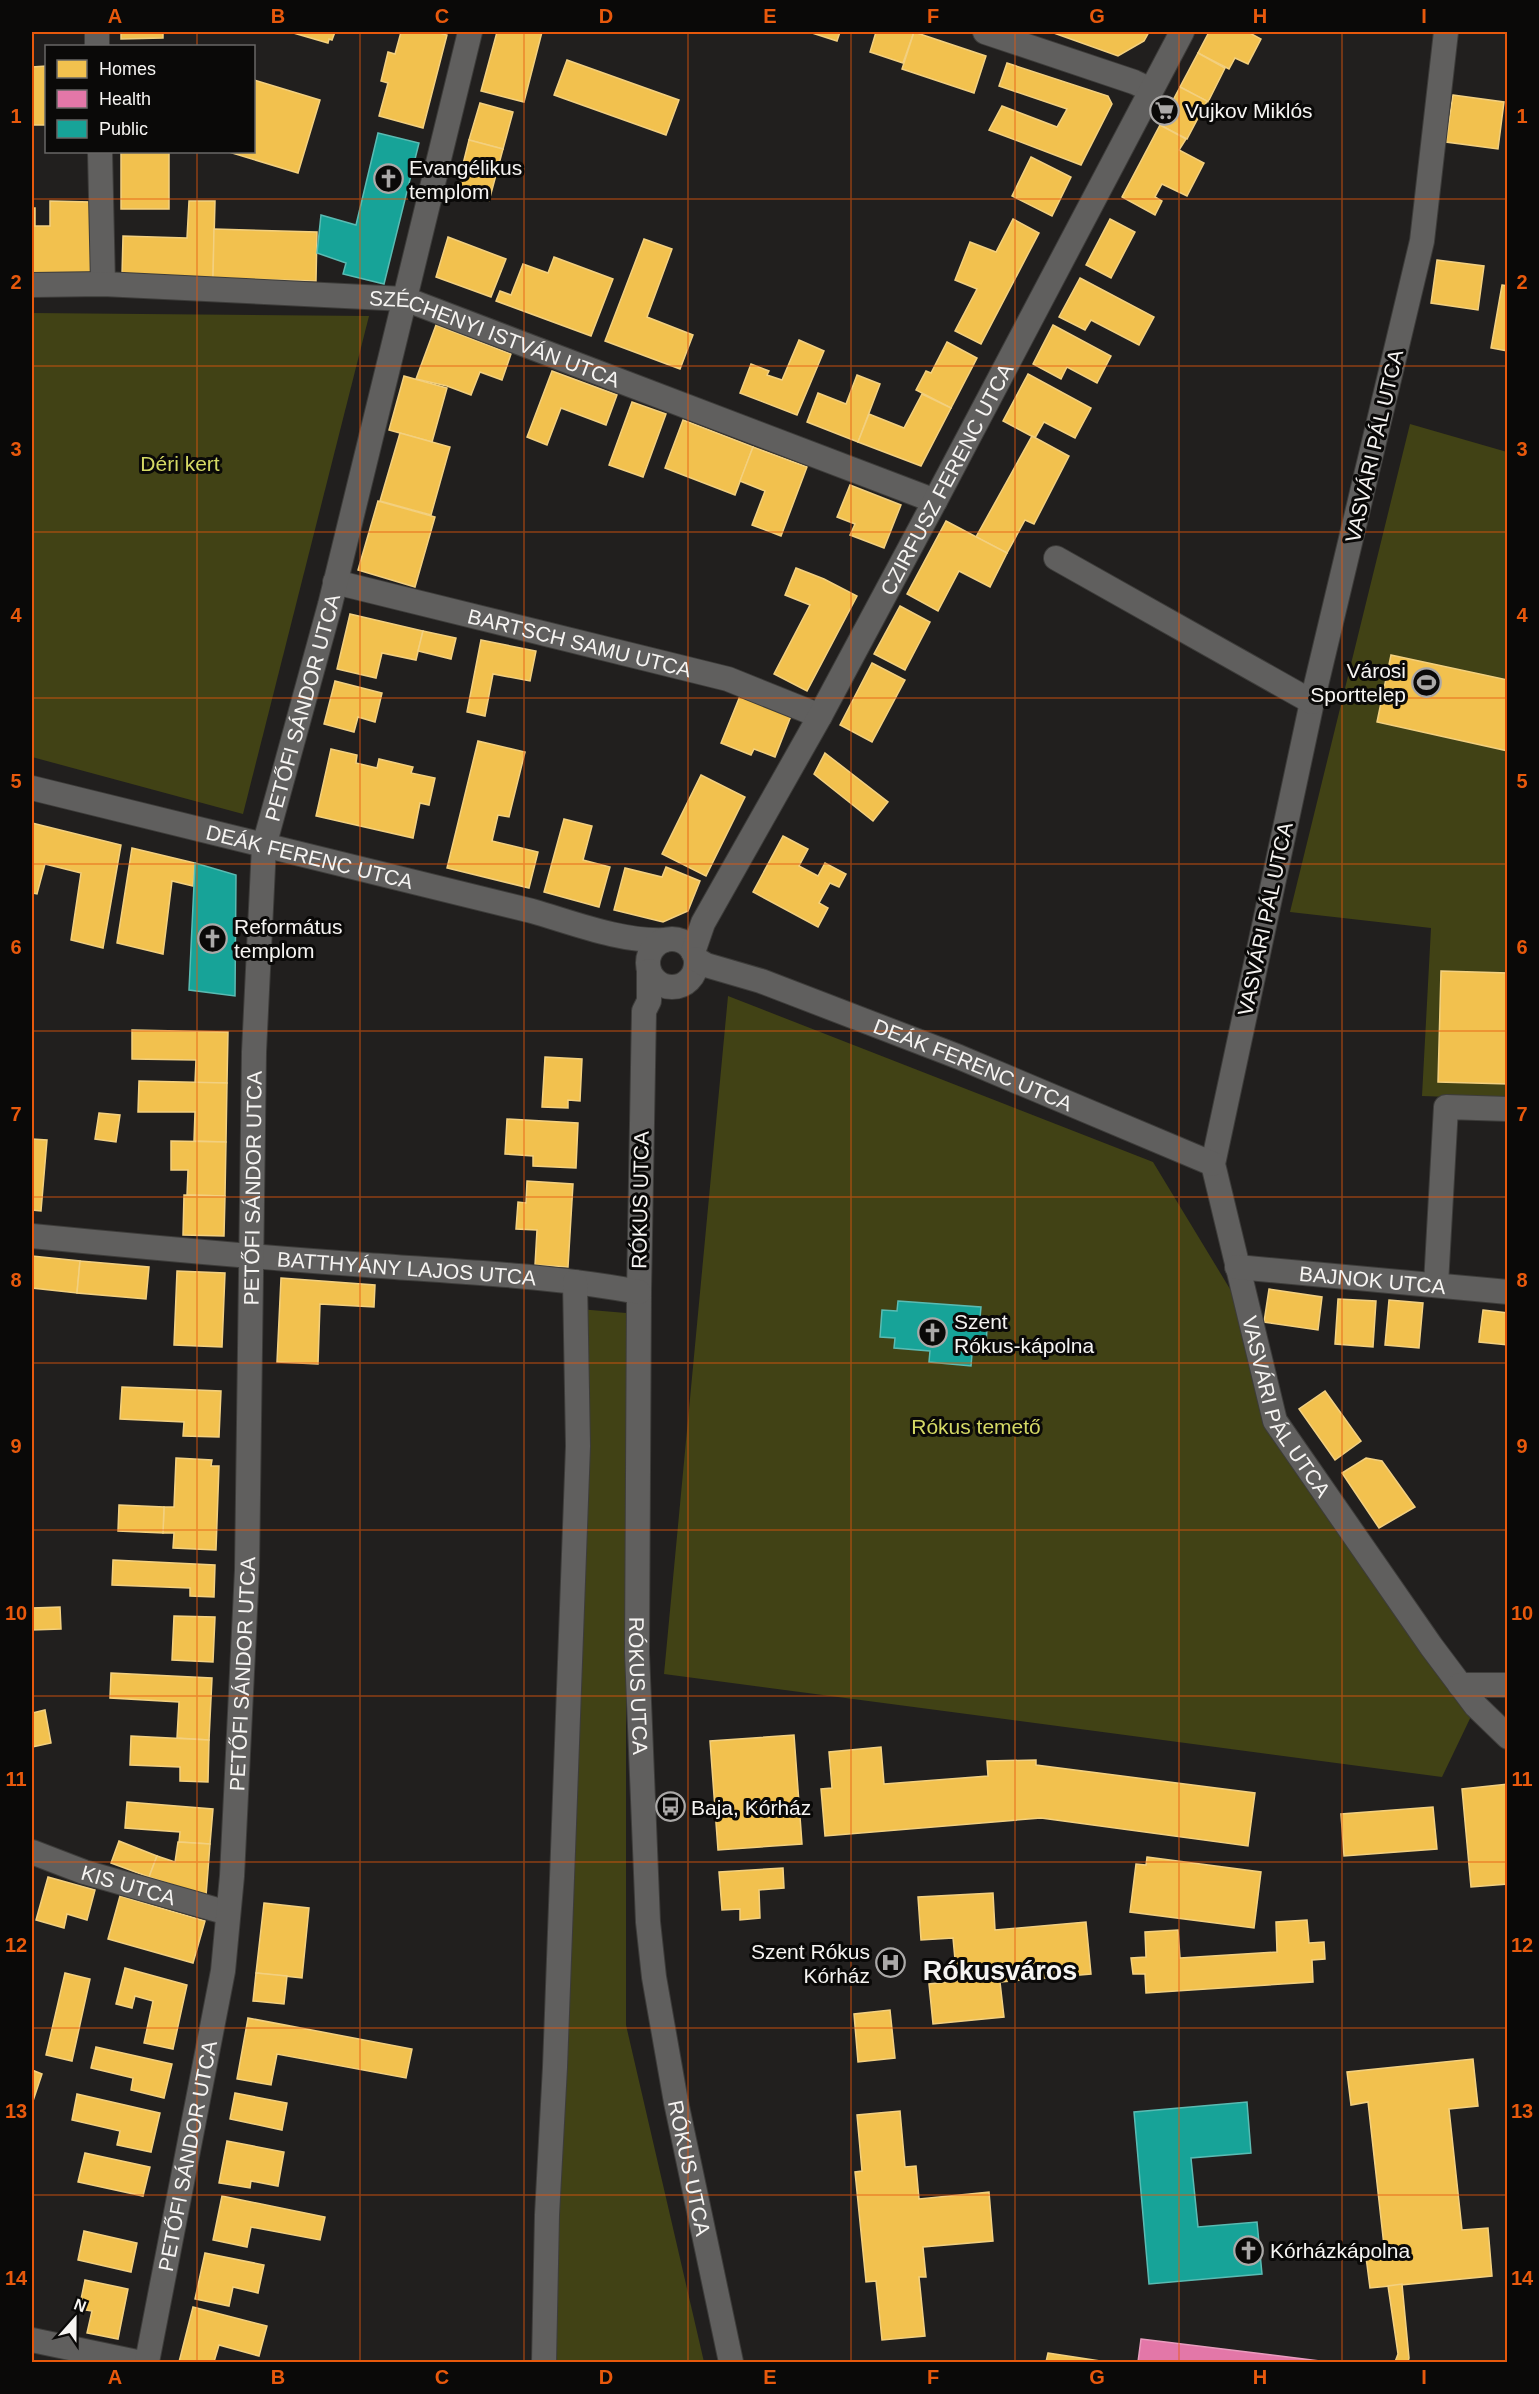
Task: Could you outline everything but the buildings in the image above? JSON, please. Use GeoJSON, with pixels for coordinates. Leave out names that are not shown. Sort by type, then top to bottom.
{"type":"FeatureCollection","features":[{"type":"Feature","properties":{"kind":"street","name":"PETŐFI SÁNDOR UTCA"},"geometry":{"type":"LineString","coordinates":[[147,2362],[223,1971],[228,1913],[248,1570],[254,1052],[264,846],[335,582],[470,32]]}},
{"type":"Feature","properties":{"kind":"street"},"geometry":{"type":"LineString","coordinates":[[985,32],[1134,82],[1151,90]]}},
{"type":"Feature","properties":{"kind":"street","name":"CZIRFUSZ FERENC UTCA"},"geometry":{"type":"LineString","coordinates":[[683,959],[690,933],[703,923],[820,716],[1113,167],[1182,32]]}},
{"type":"Feature","properties":{"kind":"street","name":"VASVÁRI PÁL UTCA"},"geometry":{"type":"LineString","coordinates":[[1446,32],[1422,241],[1312,702],[1213,1164],[1275,1421],[1431,1646],[1476,1706],[1508,1737]]}},
{"type":"Feature","properties":{"kind":"street"},"geometry":{"type":"LineString","coordinates":[[100,153],[103,284]]}},
{"type":"Feature","properties":{"kind":"street","name":"SZÉCHENYI ISTVÁN UTCA"},"geometry":{"type":"LineString","coordinates":[[32,285],[103,284],[405,299],[935,501]]}},
{"type":"Feature","properties":{"kind":"street"},"geometry":{"type":"LineString","coordinates":[[1056,558],[1312,702]]}},
{"type":"Feature","properties":{"kind":"street","name":"BARTSCH SAMU UTCA"},"geometry":{"type":"LineString","coordinates":[[335,582],[728,679],[820,716]]}},
{"type":"Feature","properties":{"kind":"street","name":"DEÁK FERENC UTCA"},"geometry":{"type":"LineString","coordinates":[[32,788],[532,911],[588,927]]}},
{"type":"Feature","properties":{"kind":"street"},"geometry":{"type":"LineString","coordinates":[[588,927],[647,941],[683,959]]}},
{"type":"Feature","properties":{"kind":"street"},"geometry":{"type":"LineString","coordinates":[[588,927],[638,954],[658,983],[673,987],[683,959]]}},
{"type":"Feature","properties":{"kind":"street"},"geometry":{"type":"LineString","coordinates":[[649,967],[653,949],[683,959]]}},
{"type":"Feature","properties":{"kind":"street"},"geometry":{"type":"LineString","coordinates":[[649,1001],[683,959]]}},
{"type":"Feature","properties":{"kind":"street","name":"DEÁK FERENC UTCA"},"geometry":{"type":"LineString","coordinates":[[683,959],[732,971],[958,1057],[1213,1164]]}},
{"type":"Feature","properties":{"kind":"street","name":"RÓKUS UTCA"},"geometry":{"type":"LineString","coordinates":[[649,967],[649,1001],[644,1011],[639,1292],[637,1653],[648,1922],[654,1977],[676,2102],[731,2362]]}},
{"type":"Feature","properties":{"kind":"street"},"geometry":{"type":"LineString","coordinates":[[1436,1284],[1446,1107],[1508,1109]]}},
{"type":"Feature","properties":{"kind":"street","name":"BATTHYÁNY LAJOS UTCA"},"geometry":{"type":"LineString","coordinates":[[32,1236],[253,1257],[594,1283],[639,1292]]}},
{"type":"Feature","properties":{"kind":"street","name":"BAJNOK UTCA"},"geometry":{"type":"LineString","coordinates":[[1238,1267],[1508,1292]]}},
{"type":"Feature","properties":{"kind":"street"},"geometry":{"type":"LineString","coordinates":[[544,2362],[547,2215],[555,2067],[578,1446],[575,1282]]}},
{"type":"Feature","properties":{"kind":"street"},"geometry":{"type":"LineString","coordinates":[[1460,1685],[1508,1685]]}},
{"type":"Feature","properties":{"kind":"street","name":"KIS UTCA"},"geometry":{"type":"LineString","coordinates":[[32,1852],[84,1872],[228,1913]]}},
{"type":"Feature","properties":{"kind":"street"},"geometry":{"type":"LineString","coordinates":[[32,2340],[137,2362]]}},
{"type":"Feature","properties":{"kind":"green space","name":"Déri kert"},"geometry":{"type":"Polygon","coordinates":[[[32,313],[369,316],[243,814],[32,757],[32,313]]]}},
{"type":"Feature","properties":{"kind":"green space","name":"Városi Sporttelep"},"geometry":{"type":"Polygon","coordinates":[[[1410,424],[1507,452],[1507,1099],[1422,1096],[1431,928],[1290,912],[1410,424]]]}},
{"type":"Feature","properties":{"kind":"green space","name":"Rókus temető"},"geometry":{"type":"Polygon","coordinates":[[[728,996],[1153,1162],[1250,1322],[1275,1421],[1476,1706],[1442,1777],[664,1674],[728,996]]]}},
{"type":"Feature","properties":{"kind":"green space"},"geometry":{"type":"Polygon","coordinates":[[[579,1309],[626,1313],[626,2025],[704,2362],[555,2362],[579,1309]]]}},
{"type":"Feature","properties":{"kind":"place","name":"Vujkov Miklós"},"geometry":{"type":"Point","coordinates":[1164,110]}},
{"type":"Feature","properties":{"kind":"place","name":"Evangélikus templom"},"geometry":{"type":"Point","coordinates":[388,179]}},
{"type":"Feature","properties":{"kind":"place","name":"Városi Sporttelep"},"geometry":{"type":"Point","coordinates":[1427,682]}},
{"type":"Feature","properties":{"kind":"place","name":"Református templom"},"geometry":{"type":"Point","coordinates":[213,938]}},
{"type":"Feature","properties":{"kind":"place","name":"Szent Rókus-kápolna"},"geometry":{"type":"Point","coordinates":[933,1333]}},
{"type":"Feature","properties":{"kind":"place","name":"Baja, Kórház"},"geometry":{"type":"Point","coordinates":[670,1807]}},
{"type":"Feature","properties":{"kind":"place","name":"Szent Rókus Kórház"},"geometry":{"type":"Point","coordinates":[891,1963]}},
{"type":"Feature","properties":{"kind":"place","name":"Kórházkápolna"},"geometry":{"type":"Point","coordinates":[1249,2250]}},
{"type":"Feature","properties":{"kind":"district","name":"Rókusváros"},"geometry":{"type":"Point","coordinates":[1000,1971]}}]}
